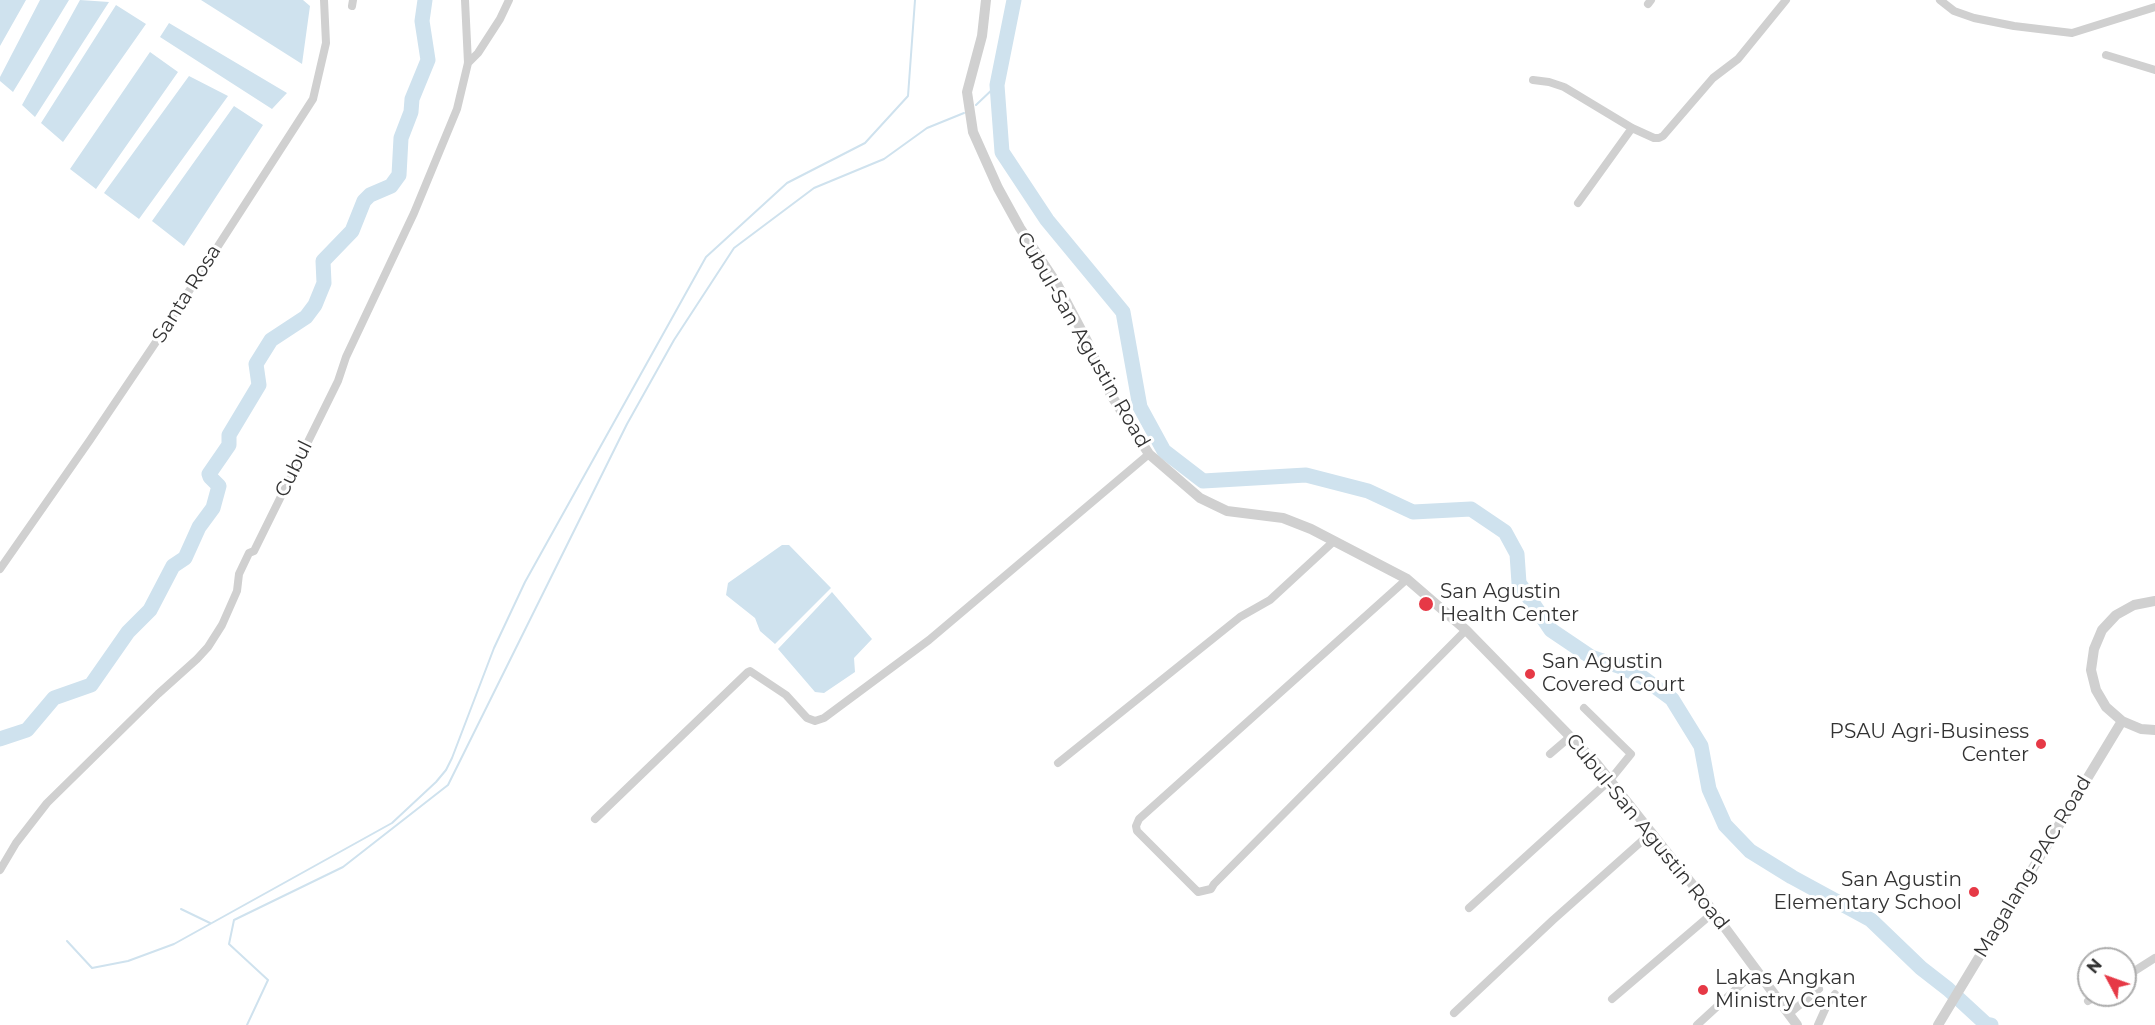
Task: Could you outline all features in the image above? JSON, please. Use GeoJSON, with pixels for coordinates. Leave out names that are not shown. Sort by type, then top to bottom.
{"type":"FeatureCollection","features":[{"type":"Feature","properties":{"kind":"street","name":"Santa Rosa"},"geometry":{"type":"LineString","coordinates":[[0,569],[160,336],[313,99],[326,43],[324,0]]}},
{"type":"Feature","properties":{"kind":"street","name":"Cubul"},"geometry":{"type":"LineString","coordinates":[[0,870],[16,843],[47,803],[197,659],[222,625],[237,591],[239,574],[249,553],[254,551],[338,381],[351,347],[414,213],[457,109],[468,63],[465,0]]}},
{"type":"Feature","properties":{"kind":"street"},"geometry":{"type":"LineString","coordinates":[[468,63],[478,53],[500,19],[509,0]]}},
{"type":"Feature","properties":{"kind":"street","name":"Cubul-San Agustin Road"},"geometry":{"type":"LineString","coordinates":[[986,0],[982,36],[967,92],[973,132],[998,188],[1020,228],[1057,284],[1087,340],[1111,395],[1149,454],[1200,498],[1227,511],[1283,519],[1334,541],[1407,579],[1466,630],[1571,736],[1610,780],[1714,912],[1797,1025]]}},
{"type":"Feature","properties":{"kind":"street"},"geometry":{"type":"LineString","coordinates":[[1533,80],[1564,87],[1632,128],[1654,138],[1663,136],[1713,78],[1738,59],[1786,0]]}},
{"type":"Feature","properties":{"kind":"street"},"geometry":{"type":"LineString","coordinates":[[1940,0],[1954,11],[1974,18],[2014,26],[2072,33],[2155,7]]}},
{"type":"Feature","properties":{"kind":"street"},"geometry":{"type":"LineString","coordinates":[[2106,55],[2155,70]]}},
{"type":"Feature","properties":{"kind":"street"},"geometry":{"type":"LineString","coordinates":[[1578,203],[1632,128]]}},
{"type":"Feature","properties":{"kind":"street"},"geometry":{"type":"LineString","coordinates":[[595,819],[750,671],[786,695],[807,718],[815,721],[824,718],[929,640],[1149,454]]}},
{"type":"Feature","properties":{"kind":"street"},"geometry":{"type":"LineString","coordinates":[[1058,763],[1240,617],[1270,600],[1334,541]]}},
{"type":"Feature","properties":{"kind":"street"},"geometry":{"type":"LineString","coordinates":[[1407,579],[1139,819],[1136,826],[1137,831],[1198,892],[1210,890],[1466,630]]}},
{"type":"Feature","properties":{"kind":"street"},"geometry":{"type":"LineString","coordinates":[[2155,601],[2134,605],[2116,615],[2102,630],[2094,649],[2091,670],[2096,690],[2106,707],[2122,721],[2141,729],[2155,730]]}},
{"type":"Feature","properties":{"kind":"street"},"geometry":{"type":"LineString","coordinates":[[1469,908],[1610,780],[1631,754],[1584,708]]}},
{"type":"Feature","properties":{"kind":"street","name":"Magalang-PAC Road"},"geometry":{"type":"LineString","coordinates":[[1938,1025],[2122,721]]}},
{"type":"Feature","properties":{"kind":"street"},"geometry":{"type":"LineString","coordinates":[[1550,754],[1571,736]]}},
{"type":"Feature","properties":{"kind":"street"},"geometry":{"type":"LineString","coordinates":[[1454,1012],[1652,832]]}},
{"type":"Feature","properties":{"kind":"street"},"geometry":{"type":"LineString","coordinates":[[1612,999],[1714,912]]}},
{"type":"Feature","properties":{"kind":"street"},"geometry":{"type":"LineString","coordinates":[[2137,969],[2155,958]]}},
{"type":"Feature","properties":{"kind":"street"},"geometry":{"type":"LineString","coordinates":[[1697,1025],[1757,970]]}},
{"type":"Feature","properties":{"kind":"street"},"geometry":{"type":"LineString","coordinates":[[1790,1013],[1820,989]]}},
{"type":"Feature","properties":{"kind":"street"},"geometry":{"type":"LineString","coordinates":[[1818,1025],[1835,994]]}},
{"type":"Feature","properties":{"kind":"water"},"geometry":{"type":"Polygon","coordinates":[[[0,0],[26,0],[0,46],[0,0]]]}},
{"type":"Feature","properties":{"kind":"water"},"geometry":{"type":"Polygon","coordinates":[[[40,0],[69,0],[13,92],[0,81],[0,77],[40,0]]]}},
{"type":"Feature","properties":{"kind":"water"},"geometry":{"type":"Polygon","coordinates":[[[80,0],[109,2],[35,117],[22,105],[80,0]]]}},
{"type":"Feature","properties":{"kind":"water"},"geometry":{"type":"Polygon","coordinates":[[[201,0],[303,0],[310,6],[302,64],[201,0]]]}},
{"type":"Feature","properties":{"kind":"water"},"geometry":{"type":"Polygon","coordinates":[[[116,5],[146,24],[63,142],[41,123],[116,5]]]}},
{"type":"Feature","properties":{"kind":"water"},"geometry":{"type":"Polygon","coordinates":[[[169,23],[287,93],[272,109],[160,37],[169,23]]]}},
{"type":"Feature","properties":{"kind":"water"},"geometry":{"type":"Polygon","coordinates":[[[150,52],[178,72],[96,189],[70,169],[150,52]]]}},
{"type":"Feature","properties":{"kind":"water"},"geometry":{"type":"Polygon","coordinates":[[[189,76],[228,96],[139,219],[104,193],[189,76]]]}},
{"type":"Feature","properties":{"kind":"water"},"geometry":{"type":"Polygon","coordinates":[[[234,106],[263,125],[184,246],[152,221],[234,106]]]}},
{"type":"Feature","properties":{"kind":"water"},"geometry":{"type":"Polygon","coordinates":[[[782,545],[789,545],[831,588],[775,644],[760,631],[755,618],[726,595],[728,583],[782,545]]]}},
{"type":"Feature","properties":{"kind":"water"},"geometry":{"type":"Polygon","coordinates":[[[832,592],[872,639],[854,658],[855,672],[824,693],[815,692],[778,649],[832,592]]]}},
{"type":"Feature","properties":{"kind":"waterway"},"geometry":{"type":"LineString","coordinates":[[0,739],[27,730],[54,698],[91,685],[128,632],[150,610],[173,566],[185,558],[199,527],[213,508],[219,486],[209,474],[229,445],[229,435],[259,385],[256,364],[271,340],[306,317],[315,305],[324,283],[323,261],[352,231],[364,201],[370,195],[391,186],[399,175],[401,138],[411,112],[412,99],[428,60],[422,21],[425,0]]}},
{"type":"Feature","properties":{"kind":"waterway"},"geometry":{"type":"LineString","coordinates":[[67,941],[92,968],[128,961],[174,944],[392,823],[436,782],[452,758],[494,648],[525,582],[706,257],[787,183],[865,143],[908,96],[915,0]]}},
{"type":"Feature","properties":{"kind":"waterway"},"geometry":{"type":"LineString","coordinates":[[1014,0],[997,85],[1002,152],[1047,220],[1123,312],[1140,407],[1164,451],[1203,481],[1306,475],[1368,491],[1413,512],[1471,509],[1505,532],[1517,554],[1519,583],[1551,630],[1591,657],[1642,677],[1672,699],[1701,746],[1709,789],[1725,825],[1750,851],[1871,920],[1921,968],[1986,1024],[1991,1025]]}},
{"type":"Feature","properties":{"kind":"waterway"},"geometry":{"type":"LineString","coordinates":[[976,105],[997,85]]}},
{"type":"Feature","properties":{"kind":"waterway"},"geometry":{"type":"LineString","coordinates":[[247,1025],[268,980],[229,944],[234,920],[343,867],[448,785],[627,424],[674,340],[734,248],[814,188],[884,159],[927,128],[964,113]]}},
{"type":"Feature","properties":{"kind":"waterway"},"geometry":{"type":"LineString","coordinates":[[181,909],[210,923]]}},
{"type":"Feature","properties":{"kind":"place","name":"San Agustin Health Center"},"geometry":{"type":"Point","coordinates":[1426,604]}},
{"type":"Feature","properties":{"kind":"place","name":"San Agustin Covered Court"},"geometry":{"type":"Point","coordinates":[1530,674]}},
{"type":"Feature","properties":{"kind":"place","name":"PSAU Agri-Business Center"},"geometry":{"type":"Point","coordinates":[2041,744]}},
{"type":"Feature","properties":{"kind":"place","name":"San Agustin Elementary School"},"geometry":{"type":"Point","coordinates":[1974,892]}},
{"type":"Feature","properties":{"kind":"place","name":"Lakas Angkan Ministry Center"},"geometry":{"type":"Point","coordinates":[1703,990]}}]}
